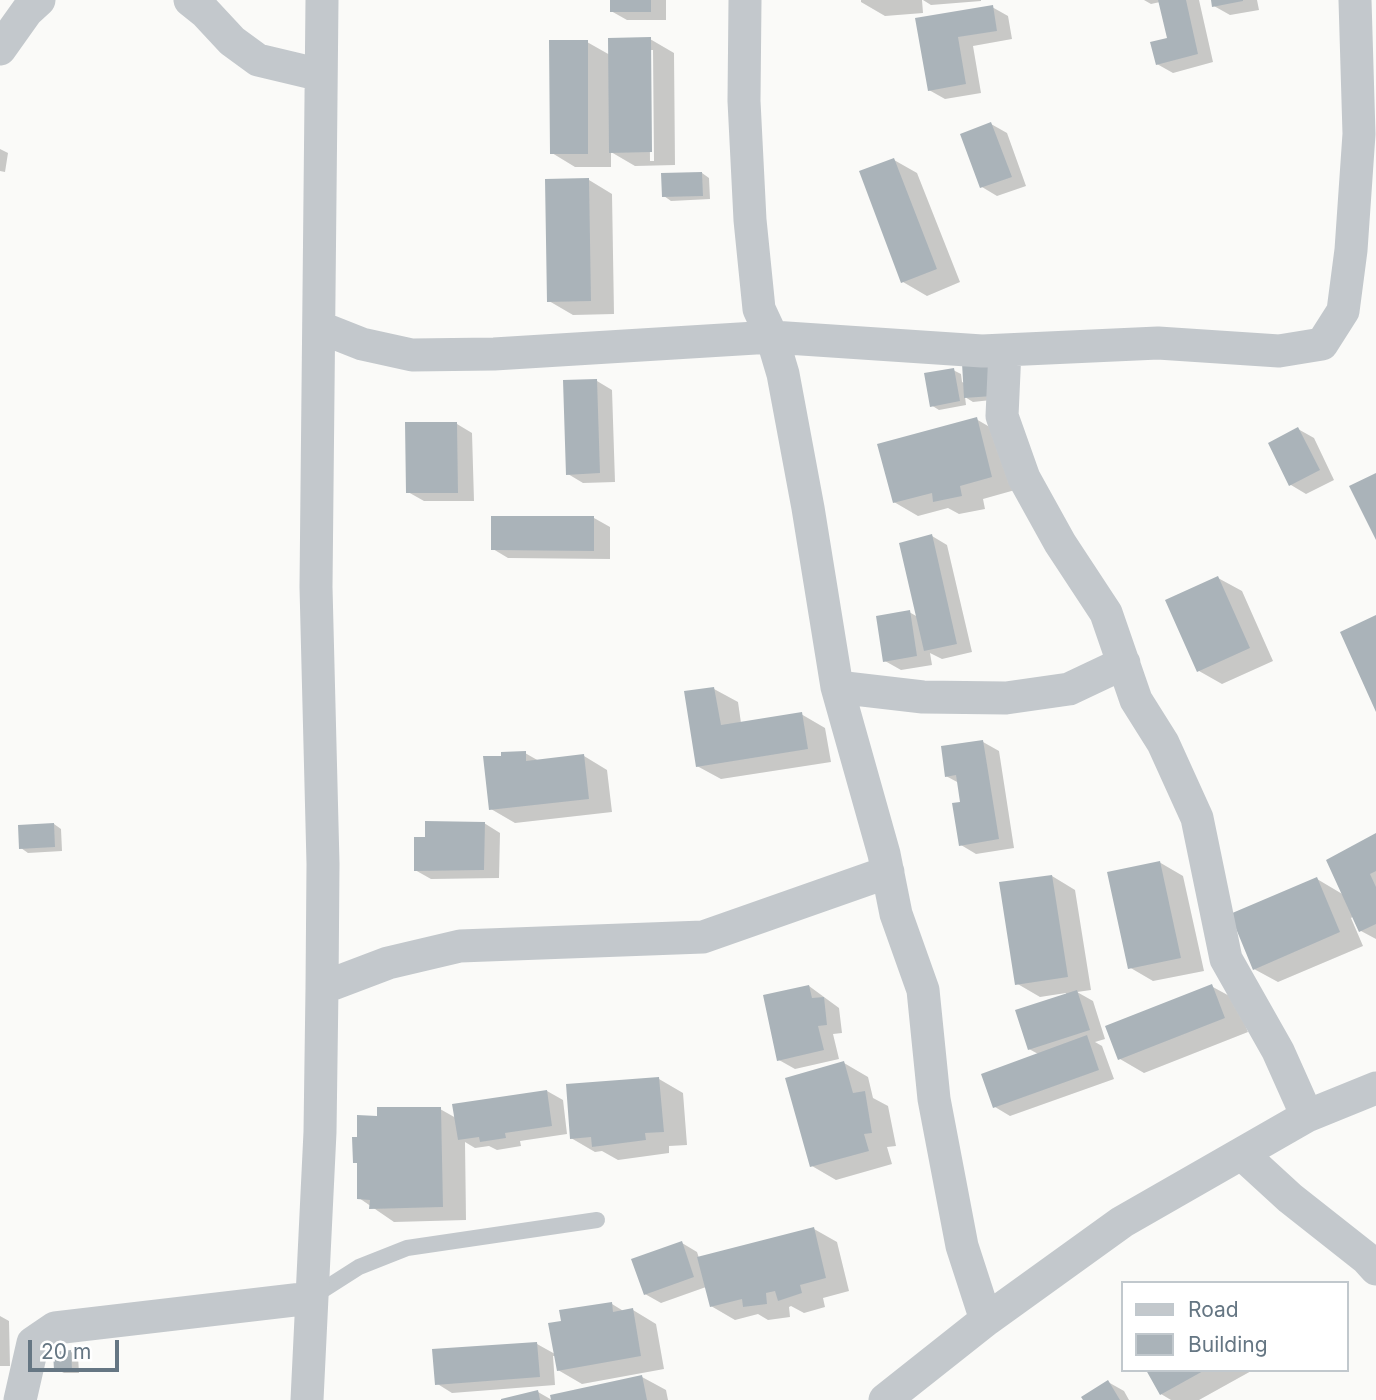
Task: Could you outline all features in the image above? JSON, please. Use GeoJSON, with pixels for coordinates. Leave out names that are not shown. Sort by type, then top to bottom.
{"type":"FeatureCollection","features":[{"type":"Feature","properties":{"kind":"street"},"geometry":{"type":"LineString","coordinates":[[0,50],[27,11],[39,0]]}},
{"type":"Feature","properties":{"kind":"street"},"geometry":{"type":"LineString","coordinates":[[190,0],[232,41],[258,60],[321,75]]}},
{"type":"Feature","properties":{"kind":"street"},"geometry":{"type":"LineString","coordinates":[[307,1400],[320,1132],[322,988],[323,864],[316,587],[322,0]]}},
{"type":"Feature","properties":{"kind":"street"},"geometry":{"type":"LineString","coordinates":[[745,0],[744,101],[750,220],[759,309],[772,337],[783,374],[806,495],[836,687],[888,872],[896,914],[923,990],[934,1099],[959,1233],[986,1320]]}},
{"type":"Feature","properties":{"kind":"street"},"geometry":{"type":"LineString","coordinates":[[319,327],[362,344],[412,355],[494,354],[772,337],[982,351],[1158,343],[1279,351],[1322,344],[1343,311],[1351,250],[1359,134],[1355,0]]}},
{"type":"Feature","properties":{"kind":"street"},"geometry":{"type":"LineString","coordinates":[[1004,350],[1002,416],[1024,478],[1060,543],[1106,613],[1136,700],[1163,743],[1197,818],[1226,959],[1278,1051],[1307,1116]]}},
{"type":"Feature","properties":{"kind":"street"},"geometry":{"type":"LineString","coordinates":[[836,687],[923,697],[1006,698],[1069,689],[1124,663]]}},
{"type":"Feature","properties":{"kind":"street"},"geometry":{"type":"LineString","coordinates":[[322,988],[388,963],[460,946],[703,937],[888,872]]}},
{"type":"Feature","properties":{"kind":"street"},"geometry":{"type":"LineString","coordinates":[[886,1400],[986,1320],[1122,1223],[1307,1116],[1376,1088]]}},
{"type":"Feature","properties":{"kind":"street"},"geometry":{"type":"LineString","coordinates":[[1242,1154],[1290,1198],[1366,1258],[1376,1269]]}},
{"type":"Feature","properties":{"kind":"street"},"geometry":{"type":"LineString","coordinates":[[20,1400],[33,1343],[55,1328],[311,1298]]}},
{"type":"Feature","properties":{"kind":"lane"},"geometry":{"type":"LineString","coordinates":[[311,1298],[359,1267],[407,1248],[597,1220]]}},
{"type":"Feature","properties":{"kind":"building"},"geometry":{"type":"Polygon","coordinates":[[[610,0],[651,0],[651,12],[610,12],[610,0]]]}},
{"type":"Feature","properties":{"kind":"building"},"geometry":{"type":"Polygon","coordinates":[[[1158,0],[1186,0],[1198,54],[1156,65],[1150,42],[1167,38],[1158,0]]]}},
{"type":"Feature","properties":{"kind":"building"},"geometry":{"type":"Polygon","coordinates":[[[1211,0],[1243,0],[1243,1],[1212,7],[1211,0]]]}},
{"type":"Feature","properties":{"kind":"building"},"geometry":{"type":"Polygon","coordinates":[[[993,5],[997,31],[958,37],[966,84],[928,91],[915,18],[993,5]]]}},
{"type":"Feature","properties":{"kind":"building"},"geometry":{"type":"Polygon","coordinates":[[[651,37],[652,152],[609,153],[608,38],[651,37]]]}},
{"type":"Feature","properties":{"kind":"building"},"geometry":{"type":"Polygon","coordinates":[[[549,40],[588,40],[588,154],[550,154],[549,40]]]}},
{"type":"Feature","properties":{"kind":"building"},"geometry":{"type":"Polygon","coordinates":[[[991,122],[1012,177],[980,188],[960,134],[991,122]]]}},
{"type":"Feature","properties":{"kind":"building"},"geometry":{"type":"Polygon","coordinates":[[[894,158],[937,269],[901,283],[859,171],[894,158]]]}},
{"type":"Feature","properties":{"kind":"building"},"geometry":{"type":"Polygon","coordinates":[[[702,172],[703,196],[662,197],[661,173],[702,172]]]}},
{"type":"Feature","properties":{"kind":"building"},"geometry":{"type":"Polygon","coordinates":[[[589,178],[591,301],[547,302],[545,179],[589,178]]]}},
{"type":"Feature","properties":{"kind":"building"},"geometry":{"type":"Polygon","coordinates":[[[990,361],[993,396],[964,398],[962,363],[990,361]]]}},
{"type":"Feature","properties":{"kind":"building"},"geometry":{"type":"Polygon","coordinates":[[[954,368],[960,401],[930,407],[924,373],[954,368]]]}},
{"type":"Feature","properties":{"kind":"building"},"geometry":{"type":"Polygon","coordinates":[[[597,379],[600,473],[566,475],[563,380],[597,379]]]}},
{"type":"Feature","properties":{"kind":"building"},"geometry":{"type":"Polygon","coordinates":[[[977,417],[992,477],[960,486],[962,496],[933,502],[932,493],[893,503],[877,444],[977,417]]]}},
{"type":"Feature","properties":{"kind":"building"},"geometry":{"type":"Polygon","coordinates":[[[405,422],[457,422],[458,493],[406,493],[405,422]]]}},
{"type":"Feature","properties":{"kind":"building"},"geometry":{"type":"Polygon","coordinates":[[[1298,427],[1320,470],[1289,486],[1268,443],[1298,427]]]}},
{"type":"Feature","properties":{"kind":"building"},"geometry":{"type":"Polygon","coordinates":[[[1376,473],[1376,540],[1349,486],[1376,473]]]}},
{"type":"Feature","properties":{"kind":"building"},"geometry":{"type":"Polygon","coordinates":[[[491,516],[594,516],[594,551],[491,550],[491,516]]]}},
{"type":"Feature","properties":{"kind":"building"},"geometry":{"type":"Polygon","coordinates":[[[932,534],[957,644],[924,651],[899,543],[932,534]]]}},
{"type":"Feature","properties":{"kind":"building"},"geometry":{"type":"Polygon","coordinates":[[[1218,576],[1250,648],[1197,672],[1165,600],[1218,576]]]}},
{"type":"Feature","properties":{"kind":"building"},"geometry":{"type":"Polygon","coordinates":[[[910,610],[917,656],[883,662],[876,616],[910,610]]]}},
{"type":"Feature","properties":{"kind":"building"},"geometry":{"type":"Polygon","coordinates":[[[1376,615],[1376,712],[1340,632],[1376,615]]]}},
{"type":"Feature","properties":{"kind":"building"},"geometry":{"type":"Polygon","coordinates":[[[714,687],[721,725],[802,712],[808,749],[696,767],[684,691],[714,687]]]}},
{"type":"Feature","properties":{"kind":"building"},"geometry":{"type":"Polygon","coordinates":[[[983,740],[999,839],[959,846],[952,803],[960,802],[956,775],[945,777],[941,746],[983,740]]]}},
{"type":"Feature","properties":{"kind":"building"},"geometry":{"type":"Polygon","coordinates":[[[526,751],[526,761],[584,754],[589,799],[489,810],[483,756],[526,751]]]}},
{"type":"Feature","properties":{"kind":"building"},"geometry":{"type":"Polygon","coordinates":[[[425,821],[485,822],[484,870],[414,871],[414,837],[425,837],[425,821]]]}},
{"type":"Feature","properties":{"kind":"building"},"geometry":{"type":"Polygon","coordinates":[[[54,823],[55,847],[19,849],[18,825],[54,823]]]}},
{"type":"Feature","properties":{"kind":"building"},"geometry":{"type":"Polygon","coordinates":[[[1376,833],[1376,871],[1370,874],[1376,887],[1376,924],[1359,932],[1326,860],[1376,833]]]}},
{"type":"Feature","properties":{"kind":"building"},"geometry":{"type":"Polygon","coordinates":[[[1160,861],[1181,958],[1128,969],[1107,872],[1160,861]]]}},
{"type":"Feature","properties":{"kind":"building"},"geometry":{"type":"Polygon","coordinates":[[[1052,875],[1068,977],[1015,985],[999,882],[1052,875]]]}},
{"type":"Feature","properties":{"kind":"building"},"geometry":{"type":"Polygon","coordinates":[[[1317,877],[1340,932],[1253,970],[1230,914],[1317,877]]]}},
{"type":"Feature","properties":{"kind":"building"},"geometry":{"type":"Polygon","coordinates":[[[1212,984],[1225,1018],[1118,1060],[1105,1026],[1212,984]]]}},
{"type":"Feature","properties":{"kind":"building"},"geometry":{"type":"Polygon","coordinates":[[[809,985],[812,998],[824,997],[827,1025],[818,1026],[824,1050],[777,1061],[763,995],[809,985]]]}},
{"type":"Feature","properties":{"kind":"building"},"geometry":{"type":"Polygon","coordinates":[[[1077,990],[1090,1030],[1028,1050],[1015,1010],[1077,990]]]}},
{"type":"Feature","properties":{"kind":"building"},"geometry":{"type":"Polygon","coordinates":[[[1087,1035],[1099,1070],[993,1108],[981,1074],[1087,1035]]]}},
{"type":"Feature","properties":{"kind":"building"},"geometry":{"type":"Polygon","coordinates":[[[844,1061],[853,1093],[865,1091],[872,1133],[864,1134],[869,1151],[810,1167],[785,1078],[844,1061]]]}},
{"type":"Feature","properties":{"kind":"building"},"geometry":{"type":"Polygon","coordinates":[[[659,1077],[664,1132],[645,1133],[646,1140],[592,1147],[591,1137],[570,1139],[566,1084],[659,1077]]]}},
{"type":"Feature","properties":{"kind":"building"},"geometry":{"type":"Polygon","coordinates":[[[547,1090],[552,1126],[505,1133],[506,1138],[480,1142],[479,1137],[458,1140],[452,1104],[547,1090]]]}},
{"type":"Feature","properties":{"kind":"building"},"geometry":{"type":"Polygon","coordinates":[[[377,1107],[441,1107],[443,1207],[369,1209],[370,1200],[357,1199],[357,1163],[353,1163],[352,1137],[357,1137],[357,1115],[377,1116],[377,1107]]]}},
{"type":"Feature","properties":{"kind":"building"},"geometry":{"type":"Polygon","coordinates":[[[814,1227],[826,1278],[800,1285],[802,1293],[778,1301],[775,1291],[766,1293],[767,1304],[743,1307],[742,1299],[710,1307],[697,1257],[814,1227]]]}},
{"type":"Feature","properties":{"kind":"building"},"geometry":{"type":"Polygon","coordinates":[[[682,1241],[694,1277],[644,1295],[631,1259],[682,1241]]]}},
{"type":"Feature","properties":{"kind":"building"},"geometry":{"type":"Polygon","coordinates":[[[612,1302],[613,1312],[633,1308],[641,1356],[557,1371],[548,1323],[561,1321],[559,1310],[612,1302]]]}},
{"type":"Feature","properties":{"kind":"building"},"geometry":{"type":"Polygon","coordinates":[[[537,1342],[540,1377],[435,1385],[432,1349],[537,1342]]]}},
{"type":"Feature","properties":{"kind":"building"},"geometry":{"type":"Polygon","coordinates":[[[71,1350],[72,1369],[54,1370],[53,1352],[71,1350]]]}},
{"type":"Feature","properties":{"kind":"building"},"geometry":{"type":"Polygon","coordinates":[[[1147,1372],[1201,1372],[1160,1395],[1147,1372]]]}},
{"type":"Feature","properties":{"kind":"building"},"geometry":{"type":"Polygon","coordinates":[[[642,1375],[647,1400],[551,1400],[550,1395],[642,1375]]]}},
{"type":"Feature","properties":{"kind":"building"},"geometry":{"type":"Polygon","coordinates":[[[1108,1380],[1120,1400],[1083,1400],[1081,1397],[1108,1380]]]}},
{"type":"Feature","properties":{"kind":"building"},"geometry":{"type":"Polygon","coordinates":[[[538,1390],[540,1400],[501,1400],[501,1399],[538,1390]]]}}]}
